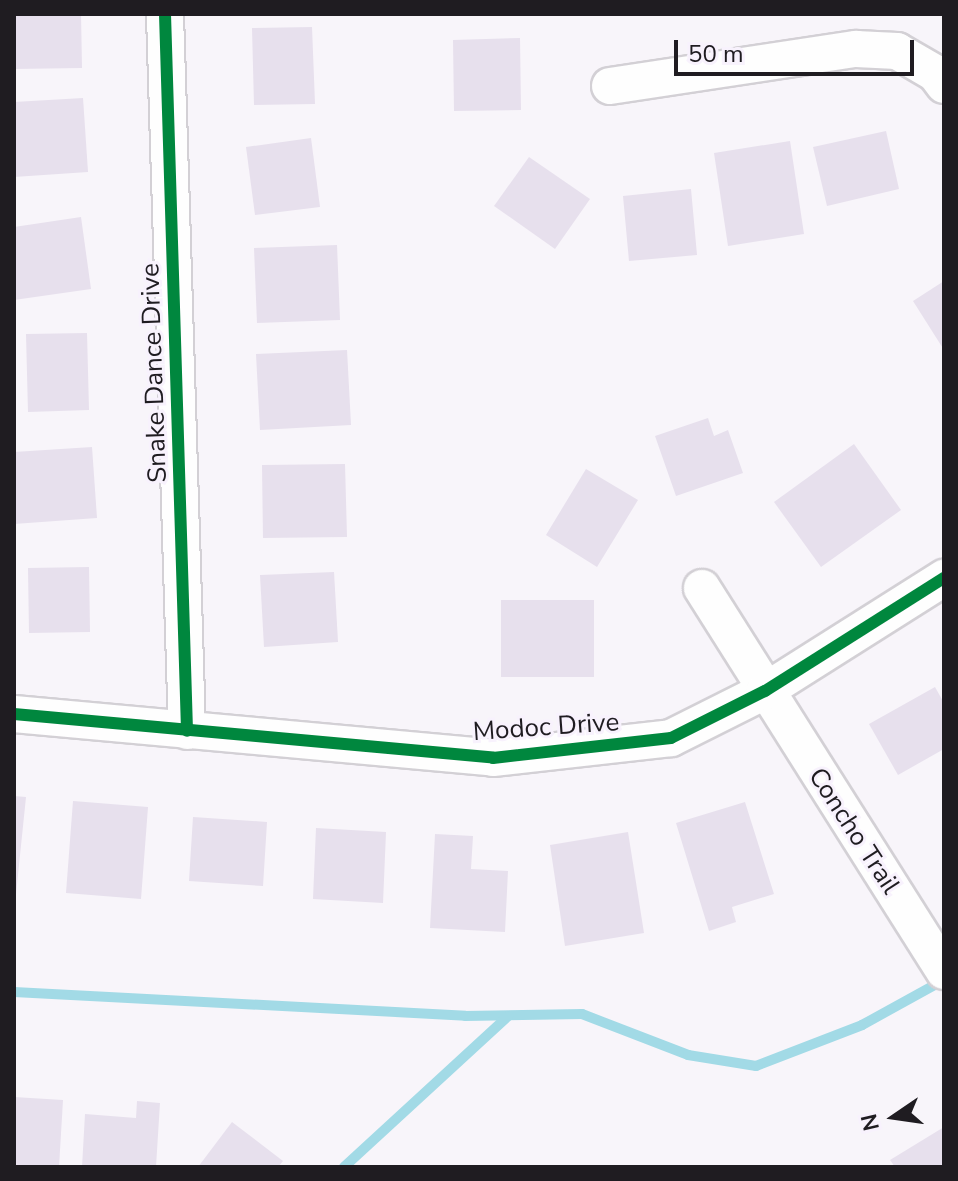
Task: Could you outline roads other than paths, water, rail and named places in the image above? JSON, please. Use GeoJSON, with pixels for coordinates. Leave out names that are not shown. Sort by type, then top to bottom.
{"type":"FeatureCollection","features":[{"type":"Feature","properties":{"kind":"street","name":"Snake Dance Drive"},"geometry":{"type":"LineString","coordinates":[[165,14],[187,731]]}},
{"type":"Feature","properties":{"kind":"street"},"geometry":{"type":"LineString","coordinates":[[610,86],[856,49],[897,51],[935,73],[944,85]]}},
{"type":"Feature","properties":{"kind":"street","name":"Modoc Drive"},"geometry":{"type":"LineString","coordinates":[[14,714],[493,758],[671,738],[765,691],[944,578]]}},
{"type":"Feature","properties":{"kind":"street","name":"Concho Trail"},"geometry":{"type":"LineString","coordinates":[[702,588],[944,971]]}},
{"type":"Feature","properties":{"kind":"waterway"},"geometry":{"type":"LineString","coordinates":[[14,992],[465,1016],[582,1014],[688,1055],[756,1066],[862,1025],[944,980]]}},
{"type":"Feature","properties":{"kind":"waterway"},"geometry":{"type":"LineString","coordinates":[[344,1167],[508,1016]]}}]}
